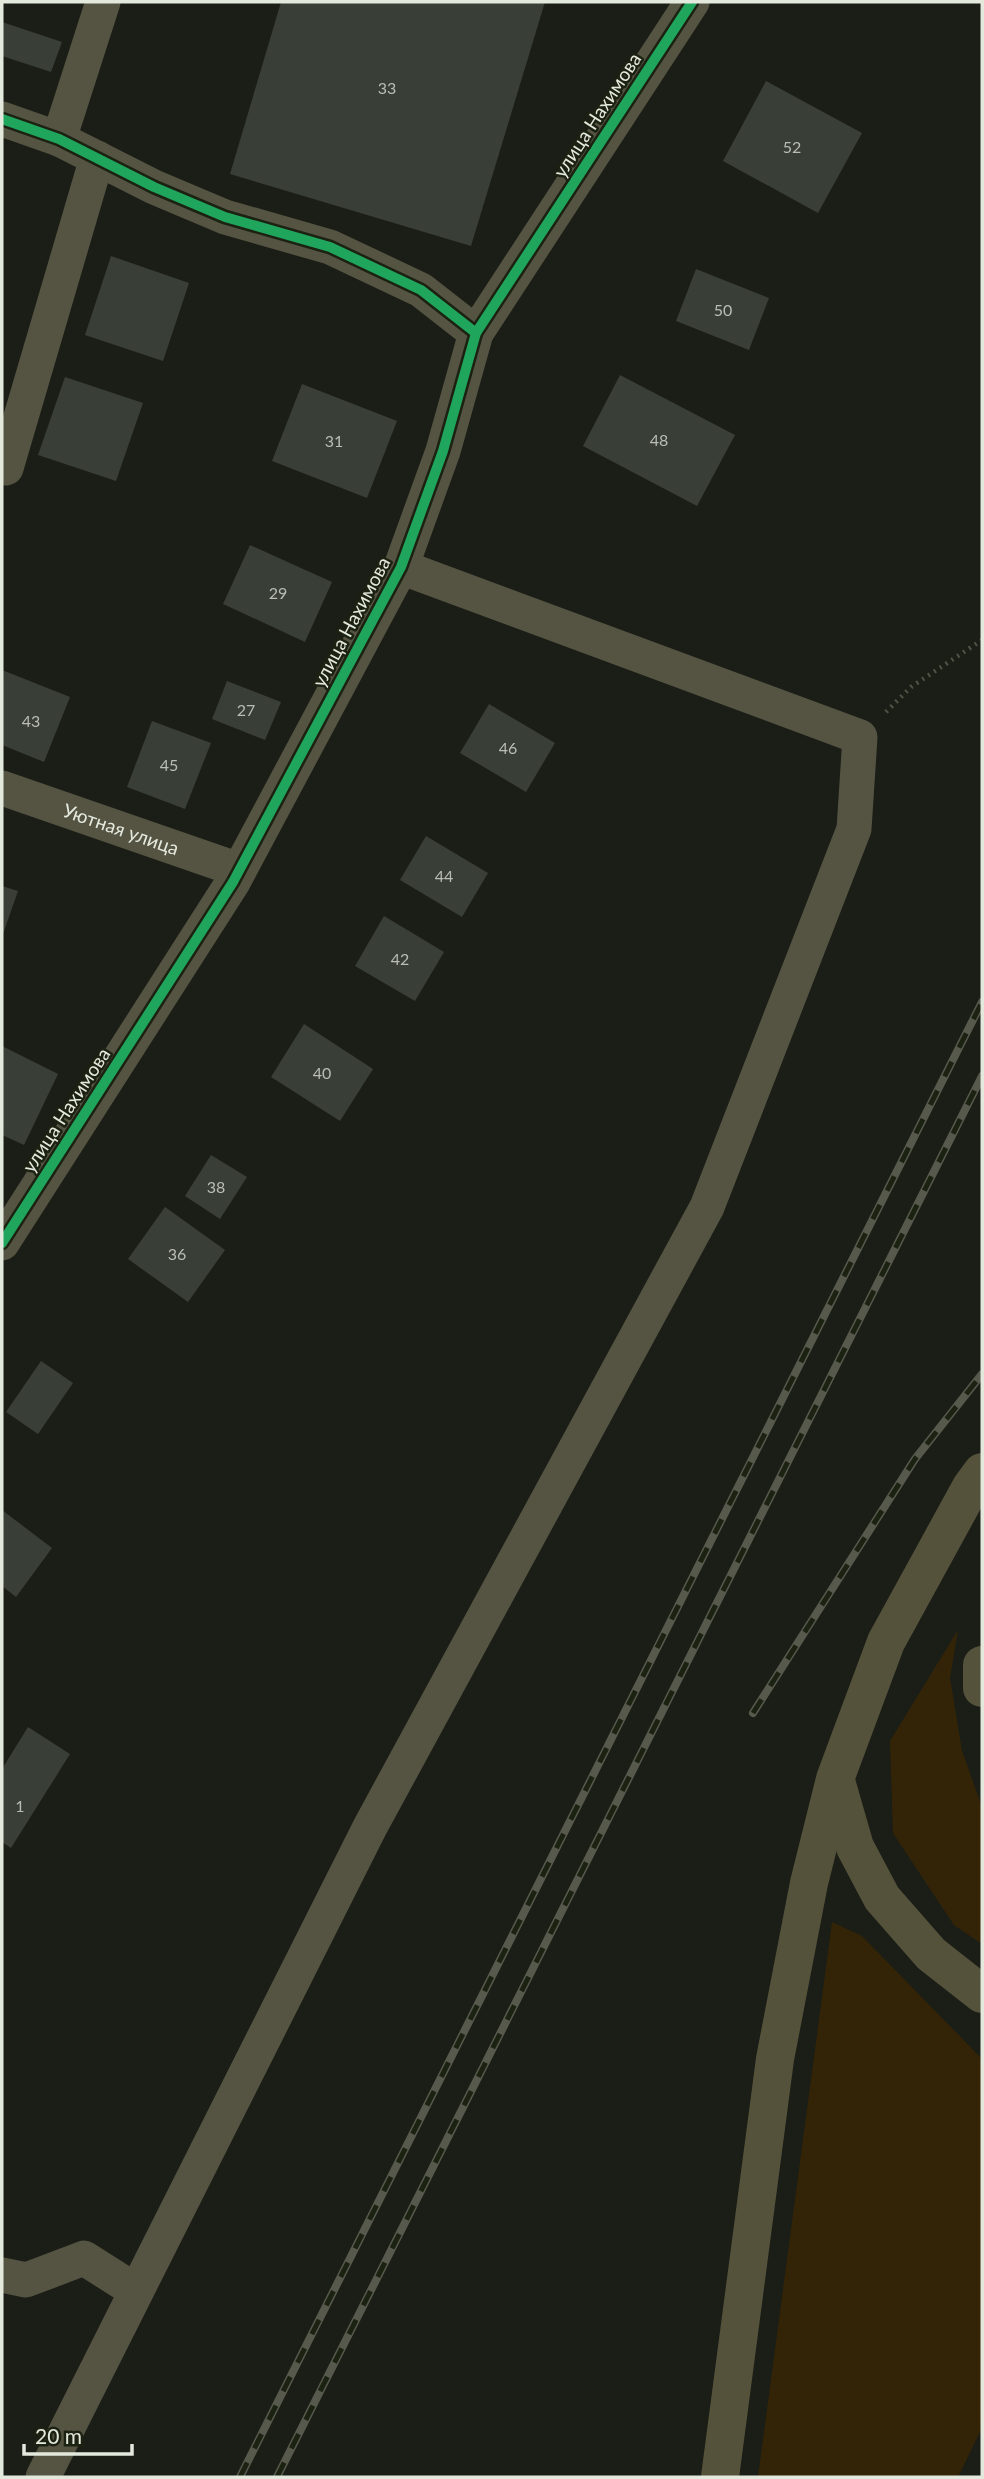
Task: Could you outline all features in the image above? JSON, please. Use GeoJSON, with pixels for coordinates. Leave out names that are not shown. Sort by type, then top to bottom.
{"type":"FeatureCollection","features":[{"type":"Feature","properties":{"kind":"main road"},"geometry":{"type":"LineString","coordinates":[[720,2477],[775,2059],[809,1883],[835,1779],[886,1642],[971,1487],[982,1472]]}},
{"type":"Feature","properties":{"kind":"main road"},"geometry":{"type":"LineString","coordinates":[[982,1665],[982,1688]]}},
{"type":"Feature","properties":{"kind":"main road"},"geometry":{"type":"LineString","coordinates":[[835,1779],[855,1847],[883,1898],[931,1954],[982,1994]]}},
{"type":"Feature","properties":{"kind":"street"},"geometry":{"type":"LineString","coordinates":[[59,139],[103,2]]}},
{"type":"Feature","properties":{"kind":"street","name":"улица Нахимова"},"geometry":{"type":"LineString","coordinates":[[2,1243],[239,870],[401,567],[443,451],[476,332],[692,2]]}},
{"type":"Feature","properties":{"kind":"street"},"geometry":{"type":"LineString","coordinates":[[2,119],[59,139],[154,187],[225,217],[330,247],[421,290],[476,332]]}},
{"type":"Feature","properties":{"kind":"street"},"geometry":{"type":"LineString","coordinates":[[6,468],[97,158]]}},
{"type":"Feature","properties":{"kind":"street"},"geometry":{"type":"LineString","coordinates":[[43,2477],[370,1826],[707,1207],[854,829],[860,737],[401,567]]}},
{"type":"Feature","properties":{"kind":"street","name":"Уютная улица"},"geometry":{"type":"LineString","coordinates":[[2,788],[239,870]]}},
{"type":"Feature","properties":{"kind":"street"},"geometry":{"type":"LineString","coordinates":[[2,2275],[26,2280],[84,2258],[136,2291]]}},
{"type":"Feature","properties":{"kind":"path"},"geometry":{"type":"LineString","coordinates":[[860,737],[911,687],[982,640]]}},
{"type":"Feature","properties":{"kind":"shaded area"},"geometry":{"type":"Polygon","coordinates":[[[958,1630],[950,1678],[962,1751],[982,1807],[982,1944],[954,1925],[893,1833],[890,1741],[958,1630]]]}},
{"type":"Feature","properties":{"kind":"shaded area"},"geometry":{"type":"Polygon","coordinates":[[[832,1922],[862,1936],[982,2059],[982,2428],[958,2477],[758,2477],[832,1922]]]}},
{"type":"Feature","properties":{"kind":"building"},"geometry":{"type":"Polygon","coordinates":[[[281,2],[545,2],[471,246],[230,174],[281,2]]]}},
{"type":"Feature","properties":{"kind":"building"},"geometry":{"type":"Polygon","coordinates":[[[2,22],[62,42],[51,72],[2,56],[2,22]]]}},
{"type":"Feature","properties":{"kind":"building"},"geometry":{"type":"Polygon","coordinates":[[[766,81],[862,133],[818,213],[723,161],[766,81]]]}},
{"type":"Feature","properties":{"kind":"building"},"geometry":{"type":"Polygon","coordinates":[[[111,256],[189,283],[163,361],[85,335],[111,256]]]}},
{"type":"Feature","properties":{"kind":"building"},"geometry":{"type":"Polygon","coordinates":[[[696,269],[769,298],[749,350],[676,321],[696,269]]]}},
{"type":"Feature","properties":{"kind":"building"},"geometry":{"type":"Polygon","coordinates":[[[620,375],[735,435],[697,506],[583,446],[620,375]]]}},
{"type":"Feature","properties":{"kind":"building"},"geometry":{"type":"Polygon","coordinates":[[[65,377],[143,403],[116,481],[38,455],[65,377]]]}},
{"type":"Feature","properties":{"kind":"building"},"geometry":{"type":"Polygon","coordinates":[[[302,384],[397,421],[367,498],[272,461],[302,384]]]}},
{"type":"Feature","properties":{"kind":"building"},"geometry":{"type":"Polygon","coordinates":[[[250,545],[332,582],[305,642],[223,604],[250,545]]]}},
{"type":"Feature","properties":{"kind":"building"},"geometry":{"type":"Polygon","coordinates":[[[2,670],[70,697],[44,762],[2,745],[2,670]]]}},
{"type":"Feature","properties":{"kind":"building"},"geometry":{"type":"Polygon","coordinates":[[[227,681],[281,702],[265,740],[212,719],[227,681]]]}},
{"type":"Feature","properties":{"kind":"building"},"geometry":{"type":"Polygon","coordinates":[[[489,704],[555,743],[526,792],[460,753],[489,704]]]}},
{"type":"Feature","properties":{"kind":"building"},"geometry":{"type":"Polygon","coordinates":[[[152,721],[211,743],[185,809],[127,787],[152,721]]]}},
{"type":"Feature","properties":{"kind":"building"},"geometry":{"type":"Polygon","coordinates":[[[426,836],[488,873],[462,917],[400,880],[426,836]]]}},
{"type":"Feature","properties":{"kind":"building"},"geometry":{"type":"Polygon","coordinates":[[[2,886],[18,891],[2,937],[2,886]]]}},
{"type":"Feature","properties":{"kind":"building"},"geometry":{"type":"Polygon","coordinates":[[[384,916],[444,952],[415,1001],[355,966],[384,916]]]}},
{"type":"Feature","properties":{"kind":"building"},"geometry":{"type":"Polygon","coordinates":[[[304,1024],[373,1069],[340,1121],[271,1077],[304,1024]]]}},
{"type":"Feature","properties":{"kind":"building"},"geometry":{"type":"Polygon","coordinates":[[[2,1046],[58,1074],[24,1145],[2,1135],[2,1046]]]}},
{"type":"Feature","properties":{"kind":"building"},"geometry":{"type":"Polygon","coordinates":[[[211,1155],[247,1177],[220,1219],[185,1196],[211,1155]]]}},
{"type":"Feature","properties":{"kind":"building"},"geometry":{"type":"Polygon","coordinates":[[[165,1207],[225,1250],[188,1302],[128,1259],[165,1207]]]}},
{"type":"Feature","properties":{"kind":"building"},"geometry":{"type":"Polygon","coordinates":[[[41,1361],[73,1383],[38,1434],[6,1412],[41,1361]]]}},
{"type":"Feature","properties":{"kind":"building"},"geometry":{"type":"Polygon","coordinates":[[[2,1510],[52,1548],[16,1597],[2,1586],[2,1510]]]}},
{"type":"Feature","properties":{"kind":"building"},"geometry":{"type":"Polygon","coordinates":[[[28,1727],[70,1754],[11,1848],[2,1842],[2,1769],[28,1727]]]}},
{"type":"Feature","properties":{"kind":"railway"},"geometry":{"type":"LineString","coordinates":[[240,2477],[982,1002]]}},
{"type":"Feature","properties":{"kind":"railway"},"geometry":{"type":"LineString","coordinates":[[277,2477],[982,1076]]}},
{"type":"Feature","properties":{"kind":"railway"},"geometry":{"type":"LineString","coordinates":[[753,1713],[915,1459],[982,1374]]}},
{"type":"Feature","properties":{"kind":"cycle path"},"geometry":{"type":"LineString","coordinates":[[2,1243],[233,882],[401,567],[443,451],[476,333],[692,2]]}},
{"type":"Feature","properties":{"kind":"cycle path"},"geometry":{"type":"LineString","coordinates":[[2,119],[59,139],[154,187],[225,217],[330,247],[421,290],[476,333]]}}]}
